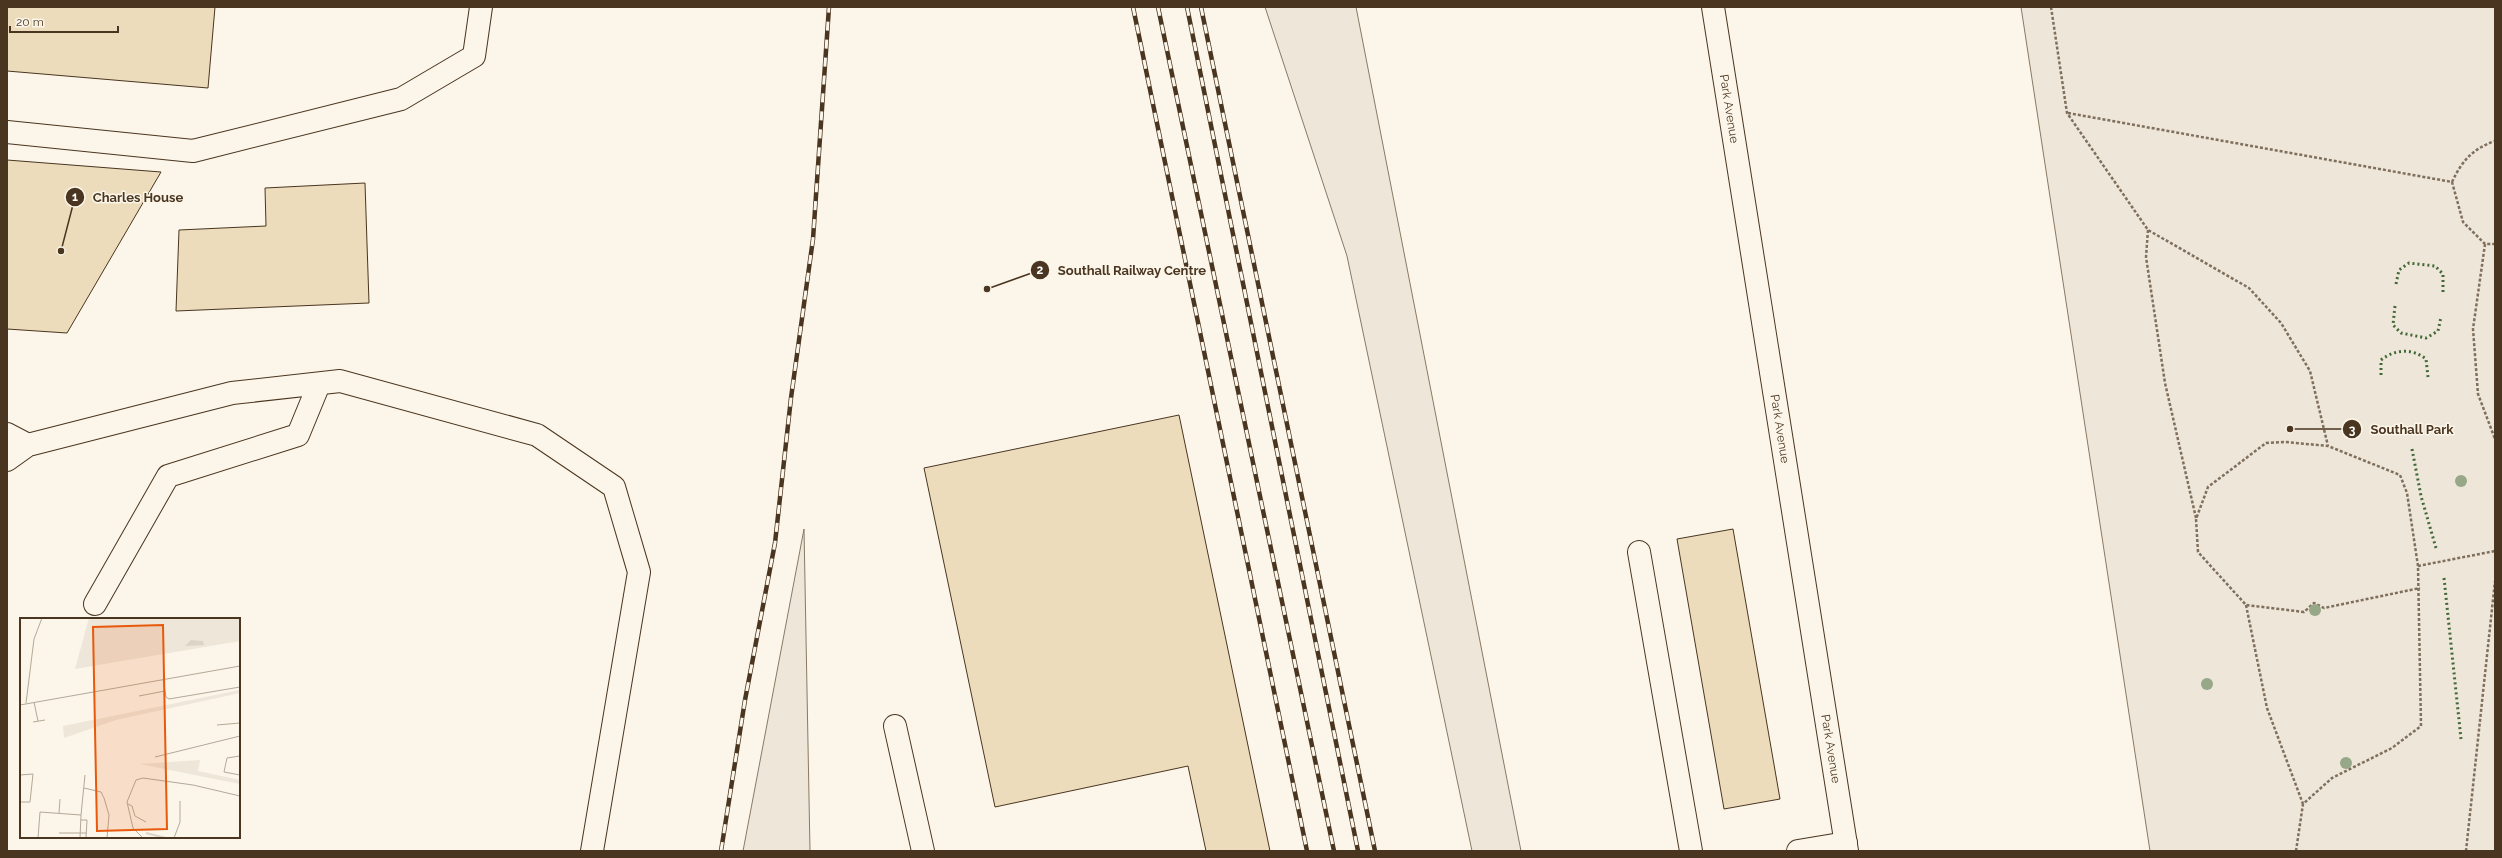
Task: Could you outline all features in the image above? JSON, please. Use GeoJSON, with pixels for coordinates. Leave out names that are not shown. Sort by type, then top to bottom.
{"type":"FeatureCollection","features":[{"type":"Feature","properties":{"kind":"street"},"geometry":{"type":"LineString","coordinates":[[7,132],[193,151],[401,99],[474,56],[481,7]]}},
{"type":"Feature","properties":{"kind":"street","name":"Park Avenue"},"geometry":{"type":"LineString","coordinates":[[1713,7],[1847,847]]}},
{"type":"Feature","properties":{"kind":"street"},"geometry":{"type":"LineString","coordinates":[[7,460],[28,445],[232,393],[340,381],[537,435],[614,487],[639,572],[592,851]]}},
{"type":"Feature","properties":{"kind":"street"},"geometry":{"type":"LineString","coordinates":[[95,604],[168,476],[298,435],[319,384]]}},
{"type":"Feature","properties":{"kind":"street"},"geometry":{"type":"LineString","coordinates":[[7,434],[28,445]]}},
{"type":"Feature","properties":{"kind":"street"},"geometry":{"type":"LineString","coordinates":[[1639,552],[1691,851]]}},
{"type":"Feature","properties":{"kind":"street"},"geometry":{"type":"LineString","coordinates":[[895,726],[923,851]]}},
{"type":"Feature","properties":{"kind":"street"},"geometry":{"type":"LineString","coordinates":[[1798,851],[1847,847]]}},
{"type":"Feature","properties":{"kind":"path"},"geometry":{"type":"LineString","coordinates":[[2051,7],[2067,113],[2148,230],[2249,288],[2281,323],[2310,371],[2328,446]]}},
{"type":"Feature","properties":{"kind":"path"},"geometry":{"type":"LineString","coordinates":[[2067,113],[2452,182]]}},
{"type":"Feature","properties":{"kind":"path"},"geometry":{"type":"LineString","coordinates":[[2495,141],[2479,148],[2461,162],[2452,182],[2462,222],[2485,244],[2495,244]]}},
{"type":"Feature","properties":{"kind":"path"},"geometry":{"type":"LineString","coordinates":[[2148,230],[2146,257],[2165,383],[2196,519],[2198,552],[2246,605],[2267,708],[2303,804],[2296,851]]}},
{"type":"Feature","properties":{"kind":"path"},"geometry":{"type":"LineString","coordinates":[[2485,244],[2473,328],[2478,394],[2495,439]]}},
{"type":"Feature","properties":{"kind":"path"},"geometry":{"type":"LineString","coordinates":[[2196,519],[2208,487],[2266,443],[2286,442],[2328,446],[2400,475],[2407,493],[2420,588],[2421,726],[2392,748],[2332,778],[2303,804]]}},
{"type":"Feature","properties":{"kind":"path"},"geometry":{"type":"LineString","coordinates":[[2418,566],[2495,552]]}},
{"type":"Feature","properties":{"kind":"path"},"geometry":{"type":"LineString","coordinates":[[2466,851],[2495,581]]}},
{"type":"Feature","properties":{"kind":"path"},"geometry":{"type":"LineString","coordinates":[[2246,605],[2304,612],[2314,603],[2324,608],[2420,588]]}},
{"type":"Feature","properties":{"kind":"shaded area"},"geometry":{"type":"Polygon","coordinates":[[[1265,7],[1356,7],[1521,851],[1472,851],[1347,256],[1265,7]]]}},
{"type":"Feature","properties":{"kind":"shaded area"},"geometry":{"type":"Polygon","coordinates":[[[2021,7],[2495,7],[2495,851],[2150,851],[2021,7]]]}},
{"type":"Feature","properties":{"kind":"shaded area"},"geometry":{"type":"Polygon","coordinates":[[[804,529],[810,851],[743,851],[804,529]]]}},
{"type":"Feature","properties":{"kind":"building"},"geometry":{"type":"Polygon","coordinates":[[[7,7],[215,7],[208,88],[7,71],[7,7]]]}},
{"type":"Feature","properties":{"kind":"building"},"geometry":{"type":"Polygon","coordinates":[[[7,160],[161,172],[67,333],[7,329],[7,160]]]}},
{"type":"Feature","properties":{"kind":"building"},"geometry":{"type":"Polygon","coordinates":[[[365,183],[369,303],[176,311],[179,230],[266,226],[265,188],[365,183]]]}},
{"type":"Feature","properties":{"kind":"building"},"geometry":{"type":"Polygon","coordinates":[[[1179,415],[1270,851],[1206,851],[1188,766],[995,807],[924,468],[1179,415]]]}},
{"type":"Feature","properties":{"kind":"building"},"geometry":{"type":"Polygon","coordinates":[[[1733,529],[1780,799],[1724,809],[1677,539],[1733,529]]]}},
{"type":"Feature","properties":{"kind":"railway"},"geometry":{"type":"LineString","coordinates":[[721,851],[745,700],[775,543],[791,398],[813,239],[829,7]]}},
{"type":"Feature","properties":{"kind":"railway"},"geometry":{"type":"LineString","coordinates":[[1133,7],[1307,851]]}},
{"type":"Feature","properties":{"kind":"railway"},"geometry":{"type":"LineString","coordinates":[[1158,7],[1334,851]]}},
{"type":"Feature","properties":{"kind":"railway"},"geometry":{"type":"LineString","coordinates":[[1187,7],[1358,851]]}},
{"type":"Feature","properties":{"kind":"railway"},"geometry":{"type":"LineString","coordinates":[[1201,7],[1375,851]]}},
{"type":"Feature","properties":{"kind":"hedge"},"geometry":{"type":"LineString","coordinates":[[2396,284],[2399,270],[2409,263],[2435,266],[2443,274],[2443,292]]}},
{"type":"Feature","properties":{"kind":"hedge"},"geometry":{"type":"LineString","coordinates":[[2395,306],[2393,325],[2401,333],[2426,338],[2438,331],[2441,317]]}},
{"type":"Feature","properties":{"kind":"hedge"},"geometry":{"type":"LineString","coordinates":[[2381,375],[2381,360],[2386,356],[2404,351],[2421,355],[2426,359],[2428,377]]}},
{"type":"Feature","properties":{"kind":"hedge"},"geometry":{"type":"LineString","coordinates":[[2412,449],[2421,496],[2436,548]]}},
{"type":"Feature","properties":{"kind":"hedge"},"geometry":{"type":"LineString","coordinates":[[2444,578],[2461,739]]}},
{"type":"Feature","properties":{"kind":"place","name":"Charles House"},"geometry":{"type":"Point","coordinates":[61,251]}},
{"type":"Feature","properties":{"kind":"place","name":"Southall Railway Centre"},"geometry":{"type":"Point","coordinates":[987,289]}},
{"type":"Feature","properties":{"kind":"place","name":"Southall Park"},"geometry":{"type":"Point","coordinates":[2290,429]}}]}
